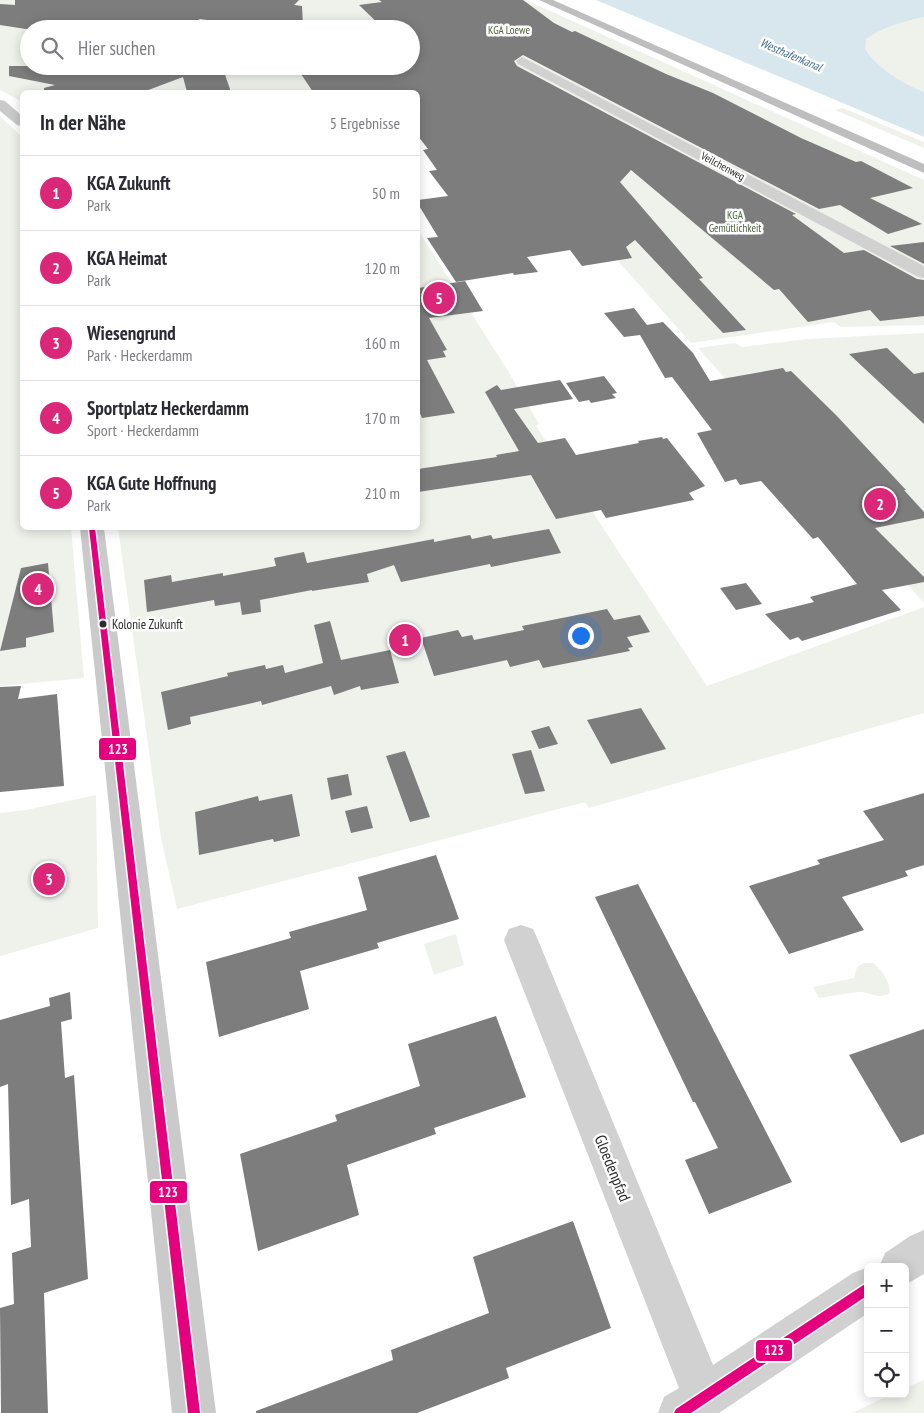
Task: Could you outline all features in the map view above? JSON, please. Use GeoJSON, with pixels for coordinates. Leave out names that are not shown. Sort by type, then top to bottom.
{"type":"FeatureCollection","features":[{"type":"Feature","properties":{"kind":"highway"},"geometry":{"type":"LineString","coordinates":[[544,0],[924,170]]}},
{"type":"Feature","properties":{"kind":"highway"},"geometry":{"type":"LineString","coordinates":[[566,0],[924,156]]}},
{"type":"Feature","properties":{"kind":"street","name":"Veilchenweg"},"geometry":{"type":"LineString","coordinates":[[522,61],[924,273]]}},
{"type":"Feature","properties":{"kind":"street"},"geometry":{"type":"LineString","coordinates":[[0,104],[20,120]]}},
{"type":"Feature","properties":{"kind":"street"},"geometry":{"type":"LineString","coordinates":[[92,530],[194,1413]]}},
{"type":"Feature","properties":{"kind":"street","name":"Gloedenpfad"},"geometry":{"type":"LineString","coordinates":[[521,940],[692,1405]]}},
{"type":"Feature","properties":{"kind":"street"},"geometry":{"type":"LineString","coordinates":[[905,1263],[924,1250]]}},
{"type":"Feature","properties":{"kind":"street"},"geometry":{"type":"LineString","coordinates":[[692,1405],[864,1291]]}},
{"type":"Feature","properties":{"kind":"green space","name":"KGA Gemütlichkeit"},"geometry":{"type":"Polygon","coordinates":[[[0,0],[526,0],[924,180],[924,325],[841,327],[834,322],[691,343],[420,39],[420,20],[399,20],[396,18],[380,20],[20,20],[20,75],[320,75],[329,90],[20,90],[20,101],[0,90],[0,0]]]}},
{"type":"Feature","properties":{"kind":"green space"},"geometry":{"type":"Polygon","coordinates":[[[924,17],[924,92],[899,80],[877,63],[865,49],[865,39],[886,28],[924,17]]]}},
{"type":"Feature","properties":{"kind":"green space"},"geometry":{"type":"Polygon","coordinates":[[[843,108],[924,142],[924,148],[835,110],[843,108]]]}},
{"type":"Feature","properties":{"kind":"green space"},"geometry":{"type":"Polygon","coordinates":[[[0,116],[20,135],[20,530],[71,530],[84,678],[0,686],[0,116]]]}},
{"type":"Feature","properties":{"kind":"green space"},"geometry":{"type":"Polygon","coordinates":[[[420,233],[505,366],[539,424],[536,426],[707,686],[924,607],[924,713],[589,808],[585,802],[177,909],[161,838],[118,530],[420,530],[420,233]]]}},
{"type":"Feature","properties":{"kind":"green space"},"geometry":{"type":"Polygon","coordinates":[[[924,333],[924,603],[698,348],[735,343],[742,347],[807,339],[924,333]]]}},
{"type":"Feature","properties":{"kind":"green space"},"geometry":{"type":"Polygon","coordinates":[[[96,795],[98,928],[0,956],[0,813],[26,810],[96,795]]]}},
{"type":"Feature","properties":{"kind":"green space"},"geometry":{"type":"Polygon","coordinates":[[[456,934],[464,965],[434,975],[424,944],[456,934]]]}},
{"type":"Feature","properties":{"kind":"green space"},"geometry":{"type":"Polygon","coordinates":[[[864,963],[873,963],[880,969],[887,980],[890,993],[877,996],[859,992],[819,998],[813,987],[854,978],[857,967],[864,963]]]}},
{"type":"Feature","properties":{"kind":"green space"},"geometry":{"type":"Polygon","coordinates":[[[924,1380],[924,1413],[852,1413],[884,1398],[909,1398],[909,1386],[924,1380]]]}},
{"type":"Feature","properties":{"kind":"water","name":"Westhafenkanal"},"geometry":{"type":"Polygon","coordinates":[[[596,0],[924,0],[924,17],[880,31],[866,39],[865,49],[891,75],[924,92],[924,137],[596,0]]]}},
{"type":"Feature","properties":{"kind":"building"},"geometry":{"type":"Polygon","coordinates":[[[15,0],[299,0],[294,5],[302,6],[303,20],[20,20],[20,28],[0,25],[0,4],[15,5],[15,0]]]}},
{"type":"Feature","properties":{"kind":"building","name":"KGA Gemütlichkeit"},"geometry":{"type":"Polygon","coordinates":[[[379,0],[523,0],[554,23],[572,32],[575,31],[666,74],[713,93],[801,138],[856,162],[861,161],[913,188],[870,198],[922,224],[888,234],[840,205],[819,209],[523,55],[514,61],[517,66],[796,214],[792,215],[844,253],[864,250],[917,279],[924,280],[924,316],[880,321],[870,310],[808,322],[779,289],[774,290],[631,170],[620,182],[703,278],[699,279],[746,330],[723,333],[635,240],[626,247],[632,258],[582,266],[570,250],[527,257],[538,272],[514,275],[513,273],[456,282],[427,238],[438,237],[420,207],[420,200],[448,196],[429,171],[437,170],[423,150],[428,149],[420,139],[420,90],[312,90],[302,75],[420,75],[420,20],[375,20],[359,5],[382,2],[379,0]]]}},
{"type":"Feature","properties":{"kind":"building"},"geometry":{"type":"Polygon","coordinates":[[[9,66],[20,66],[20,75],[225,75],[230,90],[186,90],[183,77],[148,90],[44,90],[44,88],[55,85],[9,76],[9,66]]]}},
{"type":"Feature","properties":{"kind":"building"},"geometry":{"type":"Polygon","coordinates":[[[924,242],[924,264],[890,246],[924,242]]]}},
{"type":"Feature","properties":{"kind":"building"},"geometry":{"type":"Polygon","coordinates":[[[465,281],[483,311],[429,318],[447,350],[443,351],[446,357],[427,360],[455,413],[422,418],[420,414],[420,288],[465,281]]]}},
{"type":"Feature","properties":{"kind":"building"},"geometry":{"type":"Polygon","coordinates":[[[634,308],[647,325],[663,322],[693,353],[710,381],[783,368],[786,372],[791,371],[836,415],[906,490],[904,490],[924,512],[924,518],[875,528],[924,577],[924,582],[882,590],[901,610],[802,641],[798,637],[790,640],[765,614],[814,602],[810,597],[857,584],[818,537],[813,539],[761,481],[740,485],[736,479],[725,482],[697,433],[712,430],[672,377],[665,378],[640,335],[624,337],[604,313],[634,308]]]}},
{"type":"Feature","properties":{"kind":"building"},"geometry":{"type":"Polygon","coordinates":[[[887,348],[914,374],[924,372],[924,424],[849,354],[887,348]]]}},
{"type":"Feature","properties":{"kind":"building"},"geometry":{"type":"Polygon","coordinates":[[[604,376],[617,393],[612,394],[616,398],[591,403],[589,400],[579,402],[566,383],[604,376]]]}},
{"type":"Feature","properties":{"kind":"building"},"geometry":{"type":"Polygon","coordinates":[[[560,380],[573,399],[514,409],[538,443],[565,438],[576,455],[639,443],[638,441],[662,437],[663,439],[667,438],[705,486],[689,493],[694,500],[606,518],[601,510],[556,519],[531,475],[420,492],[420,469],[497,457],[496,455],[519,451],[485,392],[497,385],[501,390],[560,380]]]}},
{"type":"Feature","properties":{"kind":"building"},"geometry":{"type":"Polygon","coordinates":[[[549,529],[561,553],[491,567],[490,564],[401,582],[394,565],[367,574],[369,582],[260,600],[261,612],[242,615],[240,602],[215,606],[214,600],[147,612],[144,580],[171,575],[172,582],[223,573],[223,576],[276,566],[274,558],[304,552],[307,563],[434,539],[434,542],[470,535],[472,539],[491,535],[493,539],[549,529]]]}},
{"type":"Feature","properties":{"kind":"building"},"geometry":{"type":"Polygon","coordinates":[[[48,563],[54,632],[26,638],[26,647],[0,651],[21,568],[48,563]]]}},
{"type":"Feature","properties":{"kind":"building"},"geometry":{"type":"Polygon","coordinates":[[[746,583],[762,604],[736,610],[720,588],[746,583]]]}},
{"type":"Feature","properties":{"kind":"building"},"geometry":{"type":"Polygon","coordinates":[[[607,609],[614,620],[640,615],[650,632],[627,637],[633,647],[628,648],[630,651],[543,668],[539,660],[510,667],[507,660],[434,676],[421,638],[458,630],[462,637],[472,635],[474,640],[524,630],[522,626],[607,609]]]}},
{"type":"Feature","properties":{"kind":"building"},"geometry":{"type":"Polygon","coordinates":[[[330,621],[341,660],[390,650],[399,683],[361,690],[360,686],[334,695],[331,686],[262,705],[261,701],[190,717],[191,724],[168,730],[161,692],[228,676],[227,673],[265,665],[266,669],[283,665],[285,673],[323,663],[314,625],[330,621]]]}},
{"type":"Feature","properties":{"kind":"building"},"geometry":{"type":"Polygon","coordinates":[[[21,686],[18,699],[57,694],[64,786],[0,792],[0,687],[21,686]]]}},
{"type":"Feature","properties":{"kind":"building"},"geometry":{"type":"Polygon","coordinates":[[[641,708],[666,749],[611,764],[587,720],[641,708]]]}},
{"type":"Feature","properties":{"kind":"building"},"geometry":{"type":"Polygon","coordinates":[[[549,726],[558,744],[539,749],[531,731],[549,726]]]}},
{"type":"Feature","properties":{"kind":"building"},"geometry":{"type":"Polygon","coordinates":[[[531,750],[545,791],[525,794],[512,754],[531,750]]]}},
{"type":"Feature","properties":{"kind":"building"},"geometry":{"type":"Polygon","coordinates":[[[405,751],[430,817],[410,822],[386,756],[405,751]]]}},
{"type":"Feature","properties":{"kind":"building"},"geometry":{"type":"Polygon","coordinates":[[[348,774],[352,795],[331,800],[327,778],[348,774]]]}},
{"type":"Feature","properties":{"kind":"building"},"geometry":{"type":"Polygon","coordinates":[[[924,793],[924,865],[905,871],[908,876],[842,897],[864,930],[789,954],[749,886],[820,864],[817,860],[884,840],[863,811],[924,793]]]}},
{"type":"Feature","properties":{"kind":"building"},"geometry":{"type":"Polygon","coordinates":[[[292,794],[300,836],[274,842],[273,839],[199,855],[195,812],[258,796],[259,801],[292,794]]]}},
{"type":"Feature","properties":{"kind":"building"},"geometry":{"type":"Polygon","coordinates":[[[367,806],[373,828],[351,833],[345,811],[367,806]]]}},
{"type":"Feature","properties":{"kind":"building"},"geometry":{"type":"Polygon","coordinates":[[[436,855],[459,919],[377,943],[379,948],[300,971],[309,1009],[219,1037],[206,962],[291,938],[289,932],[367,910],[358,877],[436,855]]]}},
{"type":"Feature","properties":{"kind":"building"},"geometry":{"type":"Polygon","coordinates":[[[638,884],[792,1182],[709,1214],[685,1160],[718,1148],[695,1102],[693,1102],[595,897],[638,884]]]}},
{"type":"Feature","properties":{"kind":"building"},"geometry":{"type":"Polygon","coordinates":[[[70,992],[72,1019],[61,1022],[65,1078],[74,1075],[88,1279],[44,1293],[48,1413],[1,1413],[0,1308],[14,1304],[12,1253],[31,1247],[29,1199],[11,1205],[8,1084],[0,1087],[0,1020],[50,1006],[49,998],[70,992]]]}},
{"type":"Feature","properties":{"kind":"building"},"geometry":{"type":"Polygon","coordinates":[[[496,1016],[526,1097],[434,1128],[436,1134],[347,1165],[359,1215],[258,1251],[240,1154],[337,1121],[335,1115],[420,1086],[408,1044],[496,1016]]]}},
{"type":"Feature","properties":{"kind":"building"},"geometry":{"type":"Polygon","coordinates":[[[924,1029],[924,1134],[901,1143],[849,1055],[924,1029]]]}},
{"type":"Feature","properties":{"kind":"building"},"geometry":{"type":"Polygon","coordinates":[[[573,1221],[611,1328],[506,1368],[509,1378],[417,1413],[256,1413],[256,1411],[393,1360],[391,1350],[489,1313],[473,1257],[573,1221]]]}},
{"type":"Feature","properties":{"kind":"transit line","name":"123"},"geometry":{"type":"LineString","coordinates":[[92,530],[194,1413]]}},
{"type":"Feature","properties":{"kind":"transit line","name":"123"},"geometry":{"type":"LineString","coordinates":[[680,1413],[864,1291]]}},
{"type":"Feature","properties":{"kind":"place","name":"KGA Gute Hoffnung"},"geometry":{"type":"Point","coordinates":[439,298]}},
{"type":"Feature","properties":{"kind":"place","name":"KGA Heimat"},"geometry":{"type":"Point","coordinates":[880,504]}},
{"type":"Feature","properties":{"kind":"place","name":"Sportplatz Heckerdamm"},"geometry":{"type":"Point","coordinates":[38,589]}},
{"type":"Feature","properties":{"kind":"place","name":"Kolonie Zukunft"},"geometry":{"type":"Point","coordinates":[103,624]}},
{"type":"Feature","properties":{"kind":"place","name":"KGA Zukunft"},"geometry":{"type":"Point","coordinates":[405,640]}},
{"type":"Feature","properties":{"kind":"place","name":"Wiesengrund"},"geometry":{"type":"Point","coordinates":[49,879]}},
{"type":"Feature","properties":{"kind":"park label","name":"KGA Loewe"},"geometry":{"type":"Point","coordinates":[509,30]}}]}
